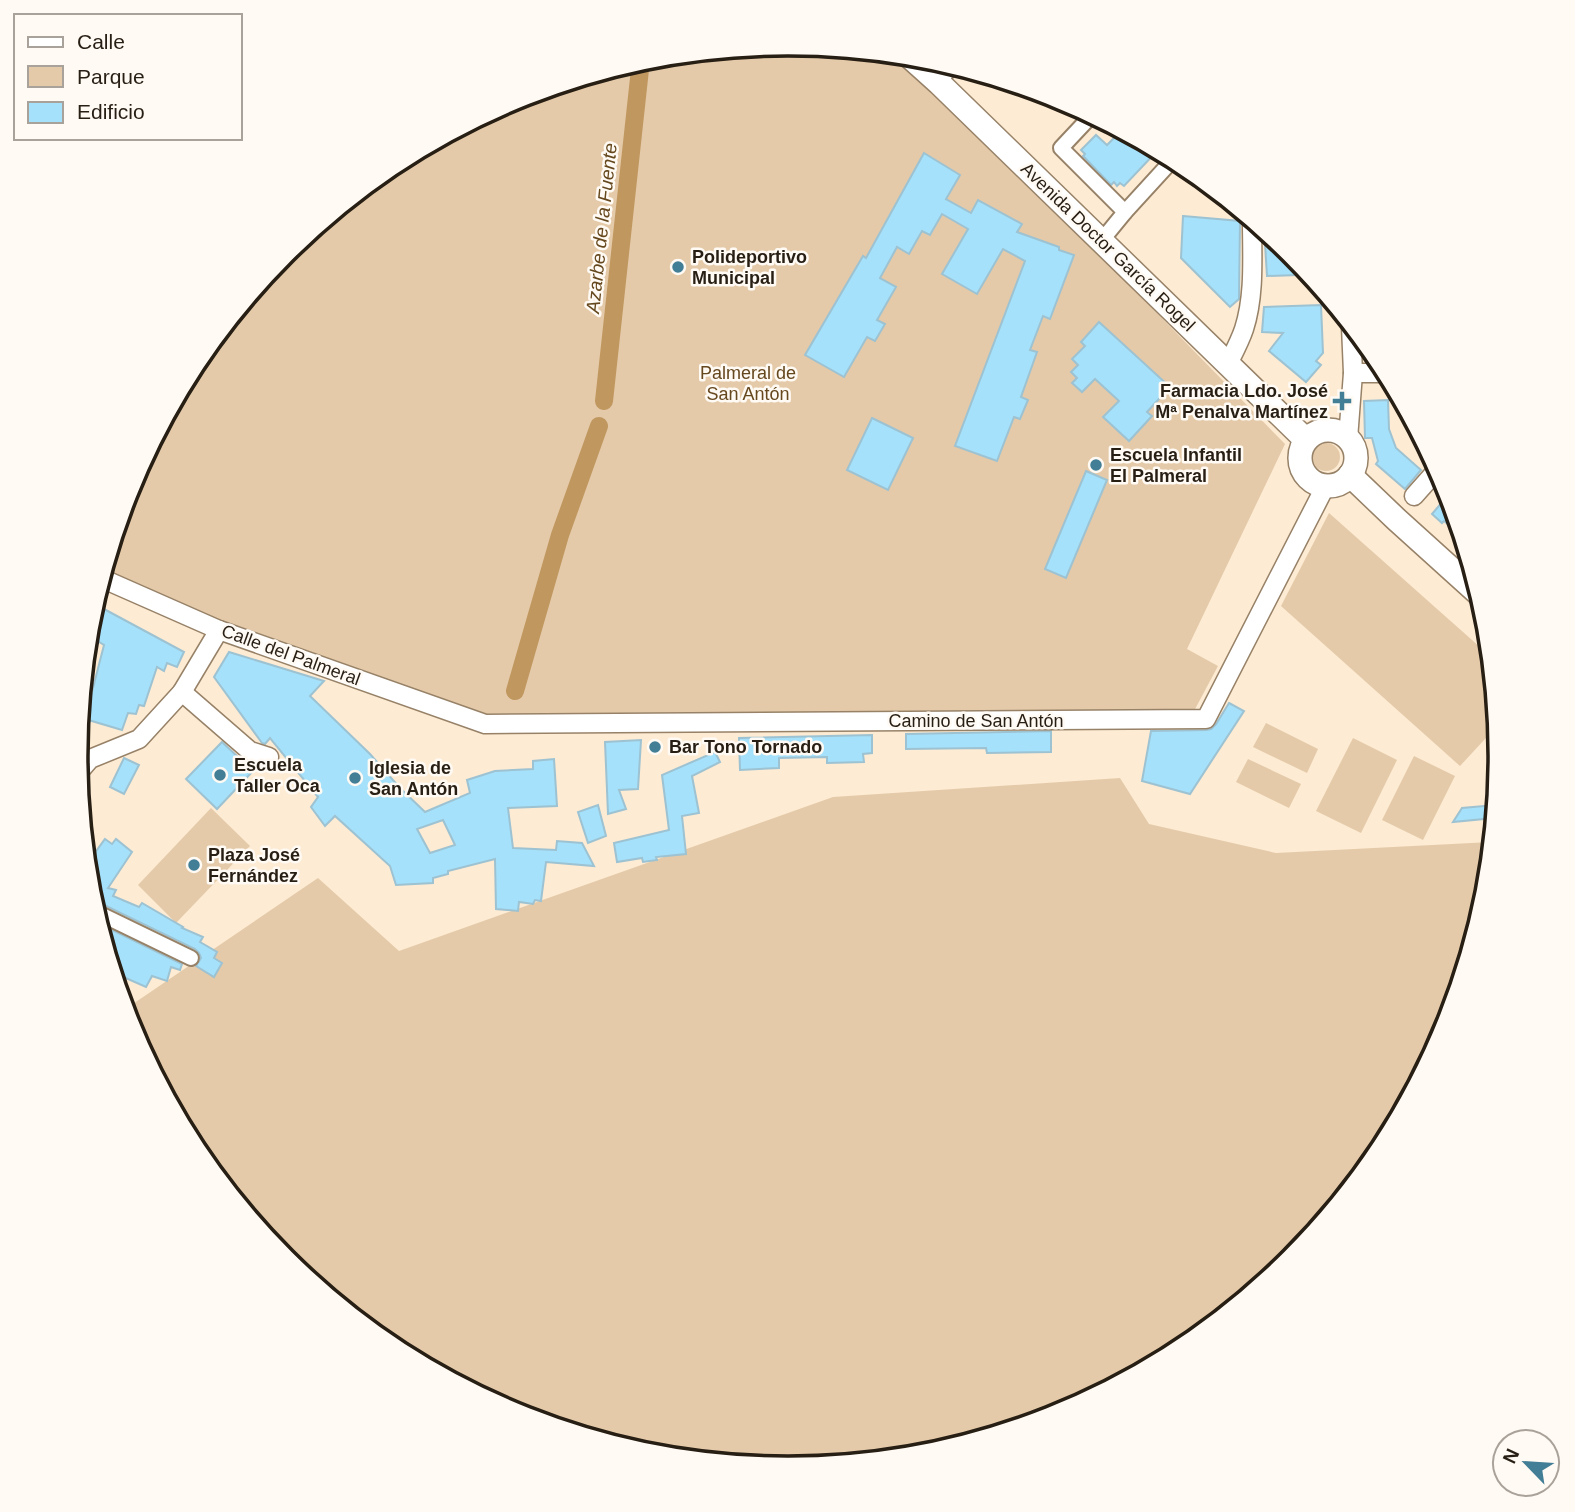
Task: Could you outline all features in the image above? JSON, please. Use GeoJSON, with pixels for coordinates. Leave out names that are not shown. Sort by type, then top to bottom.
{"type":"FeatureCollection","features":[{"type":"Feature","properties":{"kind":"street","name":"Avenida Doctor García Rogel"},"geometry":{"type":"LineString","coordinates":[[946,74],[1102,240],[1306,440]]}},
{"type":"Feature","properties":{"kind":"street"},"geometry":{"type":"LineString","coordinates":[[1084,122],[1061,148],[1125,212]]}},
{"type":"Feature","properties":{"kind":"street"},"geometry":{"type":"LineString","coordinates":[[1102,240],[1166,168]]}},
{"type":"Feature","properties":{"kind":"street"},"geometry":{"type":"LineString","coordinates":[[1228,364],[1244,328],[1248,309],[1252,233]]}},
{"type":"Feature","properties":{"kind":"street"},"geometry":{"type":"LineString","coordinates":[[1348,439],[1352,343]]}},
{"type":"Feature","properties":{"kind":"street"},"geometry":{"type":"LineString","coordinates":[[1353,373],[1374,373]]}},
{"type":"Feature","properties":{"kind":"street"},"geometry":{"type":"LineString","coordinates":[[1327,430],[1339,432],[1348,439],[1356,457],[1350,475],[1334,486],[1325,487],[1311,481],[1301,469],[1300,453],[1306,440],[1327,430]]}},
{"type":"Feature","properties":{"kind":"street"},"geometry":{"type":"LineString","coordinates":[[1350,475],[1462,568]]}},
{"type":"Feature","properties":{"kind":"street"},"geometry":{"type":"LineString","coordinates":[[1414,496],[1430,478]]}},
{"type":"Feature","properties":{"kind":"street","name":"Camino de San Antón"},"geometry":{"type":"LineString","coordinates":[[485,724],[1206,719],[1325,487]]}},
{"type":"Feature","properties":{"kind":"street","name":"Calle del Palmeral"},"geometry":{"type":"LineString","coordinates":[[109,582],[219,630],[485,724]]}},
{"type":"Feature","properties":{"kind":"street"},"geometry":{"type":"LineString","coordinates":[[88,761],[139,739],[182,692],[219,630]]}},
{"type":"Feature","properties":{"kind":"street"},"geometry":{"type":"LineString","coordinates":[[182,692],[250,751],[268,757]]}},
{"type":"Feature","properties":{"kind":"street"},"geometry":{"type":"LineString","coordinates":[[106,917],[191,958]]}},
{"type":"Feature","properties":{"kind":"green space","name":"Palmeral de San Antón"},"geometry":{"type":"Polygon","coordinates":[[[742,57],[833,57],[915,68],[1285,444],[1187,649],[1218,666],[1194,711],[490,720],[158,598],[111,574],[141,488],[181,406],[205,367],[261,294],[293,261],[361,201],[399,174],[478,128],[562,93],[651,69],[696,62],[742,57]]]}},
{"type":"Feature","properties":{"kind":"green space"},"geometry":{"type":"Polygon","coordinates":[[[1326,443],[1336,447],[1340,457],[1336,467],[1326,471],[1316,467],[1312,457],[1316,447],[1326,443]]]}},
{"type":"Feature","properties":{"kind":"green space"},"geometry":{"type":"Polygon","coordinates":[[[1329,513],[1479,646],[1487,737],[1460,766],[1281,606],[1329,513]]]}},
{"type":"Feature","properties":{"kind":"green space"},"geometry":{"type":"Polygon","coordinates":[[[1266,723],[1318,749],[1307,773],[1253,747],[1266,723]]]}},
{"type":"Feature","properties":{"kind":"green space"},"geometry":{"type":"Polygon","coordinates":[[[1353,738],[1397,760],[1361,833],[1316,811],[1353,738]]]}},
{"type":"Feature","properties":{"kind":"green space"},"geometry":{"type":"Polygon","coordinates":[[[1414,756],[1455,776],[1423,840],[1382,820],[1414,756]]]}},
{"type":"Feature","properties":{"kind":"green space"},"geometry":{"type":"Polygon","coordinates":[[[1248,759],[1301,784],[1289,808],[1236,782],[1248,759]]]}},
{"type":"Feature","properties":{"kind":"green space"},"geometry":{"type":"Polygon","coordinates":[[[1120,778],[1149,824],[1276,853],[1482,842],[1464,937],[1434,1024],[1415,1066],[1370,1145],[1314,1218],[1282,1251],[1214,1311],[1176,1338],[1097,1384],[1013,1419],[924,1443],[879,1450],[833,1455],[742,1455],[651,1443],[562,1419],[478,1384],[437,1362],[361,1311],[326,1282],[261,1218],[205,1145],[181,1106],[160,1066],[133,1004],[318,878],[399,951],[833,797],[1120,778]]]}},
{"type":"Feature","properties":{"kind":"green space","name":"Plaza José Fernández"},"geometry":{"type":"Polygon","coordinates":[[[211,808],[250,846],[176,923],[138,885],[211,808]]]}},
{"type":"Feature","properties":{"kind":"building"},"geometry":{"type":"Polygon","coordinates":[[[1096,135],[1107,145],[1115,137],[1151,158],[1124,186],[1120,183],[1117,186],[1114,182],[1111,185],[1083,156],[1085,154],[1081,150],[1096,135]]]}},
{"type":"Feature","properties":{"kind":"building"},"geometry":{"type":"Polygon","coordinates":[[[924,153],[960,175],[946,199],[971,213],[978,200],[1022,224],[1017,232],[1074,255],[1050,319],[1043,316],[1030,350],[1037,352],[1021,397],[1028,400],[1020,419],[1014,417],[997,461],[955,446],[1025,261],[1003,249],[977,294],[942,274],[968,229],[942,214],[930,235],[922,231],[909,254],[897,247],[880,278],[896,287],[877,320],[885,324],[875,341],[867,337],[844,377],[805,355],[863,256],[866,258],[924,153]]]}},
{"type":"Feature","properties":{"kind":"building"},"geometry":{"type":"Polygon","coordinates":[[[1183,216],[1238,221],[1239,299],[1230,307],[1181,258],[1183,216]]]}},
{"type":"Feature","properties":{"kind":"building"},"geometry":{"type":"Polygon","coordinates":[[[1265,245],[1296,275],[1267,276],[1265,245]]]}},
{"type":"Feature","properties":{"kind":"building"},"geometry":{"type":"Polygon","coordinates":[[[1321,305],[1323,353],[1316,361],[1321,365],[1306,382],[1269,351],[1283,333],[1262,332],[1264,307],[1321,305]]]}},
{"type":"Feature","properties":{"kind":"building"},"geometry":{"type":"Polygon","coordinates":[[[1099,322],[1170,387],[1147,412],[1152,416],[1129,441],[1103,417],[1119,401],[1095,379],[1082,392],[1072,383],[1077,378],[1071,372],[1078,365],[1072,359],[1085,346],[1081,342],[1099,322]]]}},
{"type":"Feature","properties":{"kind":"building"},"geometry":{"type":"Polygon","coordinates":[[[1388,400],[1389,429],[1396,448],[1421,470],[1405,489],[1376,464],[1378,461],[1372,438],[1365,438],[1364,401],[1388,400]]]}},
{"type":"Feature","properties":{"kind":"building"},"geometry":{"type":"Polygon","coordinates":[[[872,418],[913,438],[888,490],[847,470],[872,418]]]}},
{"type":"Feature","properties":{"kind":"building"},"geometry":{"type":"Polygon","coordinates":[[[1086,471],[1107,480],[1066,578],[1045,569],[1086,471]]]}},
{"type":"Feature","properties":{"kind":"building"},"geometry":{"type":"Polygon","coordinates":[[[1440,504],[1447,524],[1444,521],[1442,523],[1432,514],[1440,504]]]}},
{"type":"Feature","properties":{"kind":"building"},"geometry":{"type":"Polygon","coordinates":[[[104,609],[184,652],[177,667],[167,663],[164,671],[157,667],[144,706],[139,705],[136,714],[128,713],[122,730],[89,720],[90,700],[104,645],[97,641],[104,609]]]}},
{"type":"Feature","properties":{"kind":"building"},"geometry":{"type":"Polygon","coordinates":[[[229,652],[324,681],[310,696],[425,812],[470,793],[467,780],[495,771],[533,769],[533,761],[554,759],[557,806],[508,808],[513,848],[556,850],[557,841],[582,843],[594,866],[546,862],[541,901],[535,900],[533,904],[519,902],[518,911],[496,909],[495,859],[448,871],[448,874],[433,878],[433,883],[396,885],[390,866],[335,816],[325,826],[311,807],[318,797],[270,738],[265,744],[262,743],[214,677],[229,652]],[[443,820],[417,829],[430,853],[455,845],[443,820]]]}},
{"type":"Feature","properties":{"kind":"building"},"geometry":{"type":"Polygon","coordinates":[[[1229,703],[1244,711],[1190,794],[1142,781],[1151,731],[1211,729],[1229,703]]]}},
{"type":"Feature","properties":{"kind":"building"},"geometry":{"type":"Polygon","coordinates":[[[1051,731],[1051,752],[987,753],[986,748],[906,749],[906,734],[1051,731]]]}},
{"type":"Feature","properties":{"kind":"building"},"geometry":{"type":"Polygon","coordinates":[[[872,735],[872,753],[863,754],[864,762],[827,763],[827,757],[779,758],[779,768],[740,770],[739,738],[872,735]]]}},
{"type":"Feature","properties":{"kind":"building"},"geometry":{"type":"Polygon","coordinates":[[[641,740],[638,789],[619,790],[626,809],[608,814],[605,742],[641,740]]]}},
{"type":"Feature","properties":{"kind":"building","name":"Escuela Taller Oca"},"geometry":{"type":"Polygon","coordinates":[[[222,742],[253,771],[217,809],[186,779],[222,742]]]}},
{"type":"Feature","properties":{"kind":"building"},"geometry":{"type":"Polygon","coordinates":[[[715,752],[720,762],[692,776],[699,813],[682,816],[686,854],[656,857],[657,860],[643,862],[642,858],[617,862],[614,843],[669,830],[662,775],[715,752]]]}},
{"type":"Feature","properties":{"kind":"building"},"geometry":{"type":"Polygon","coordinates":[[[124,758],[139,765],[124,794],[110,787],[124,758]]]}},
{"type":"Feature","properties":{"kind":"building"},"geometry":{"type":"Polygon","coordinates":[[[598,805],[606,836],[588,843],[578,812],[598,805]]]}},
{"type":"Feature","properties":{"kind":"building"},"geometry":{"type":"Polygon","coordinates":[[[1486,806],[1484,819],[1453,822],[1462,808],[1486,806]]]}},
{"type":"Feature","properties":{"kind":"building"},"geometry":{"type":"Polygon","coordinates":[[[105,839],[112,844],[116,839],[132,852],[108,888],[116,890],[113,896],[139,907],[142,903],[182,928],[203,937],[200,942],[217,952],[214,958],[222,963],[214,977],[196,966],[201,958],[195,949],[104,905],[94,854],[105,839]]]}},
{"type":"Feature","properties":{"kind":"building"},"geometry":{"type":"Polygon","coordinates":[[[109,928],[182,964],[180,970],[171,967],[167,981],[152,976],[146,987],[124,977],[109,928]]]}},
{"type":"Feature","properties":{"kind":"waterway","name":"Azarbe de la Fuente"},"geometry":{"type":"LineString","coordinates":[[604,401],[640,72]]}},
{"type":"Feature","properties":{"kind":"waterway","name":"Azarbe de la Fuente"},"geometry":{"type":"LineString","coordinates":[[515,691],[560,535],[599,426]]}},
{"type":"Feature","properties":{"kind":"place","name":"Polideportivo Municipal"},"geometry":{"type":"Point","coordinates":[678,267]}},
{"type":"Feature","properties":{"kind":"place","name":"Farmacia Ldo. José Mª Penalva Martínez"},"geometry":{"type":"Point","coordinates":[1342,401]}},
{"type":"Feature","properties":{"kind":"place","name":"Escuela Infantil El Palmeral"},"geometry":{"type":"Point","coordinates":[1096,465]}},
{"type":"Feature","properties":{"kind":"place","name":"Bar Tono Tornado"},"geometry":{"type":"Point","coordinates":[655,747]}},
{"type":"Feature","properties":{"kind":"place","name":"Escuela Taller Oca"},"geometry":{"type":"Point","coordinates":[220,775]}},
{"type":"Feature","properties":{"kind":"place","name":"Iglesia de San Antón"},"geometry":{"type":"Point","coordinates":[355,778]}},
{"type":"Feature","properties":{"kind":"place","name":"Plaza José Fernández"},"geometry":{"type":"Point","coordinates":[194,865]}}]}
